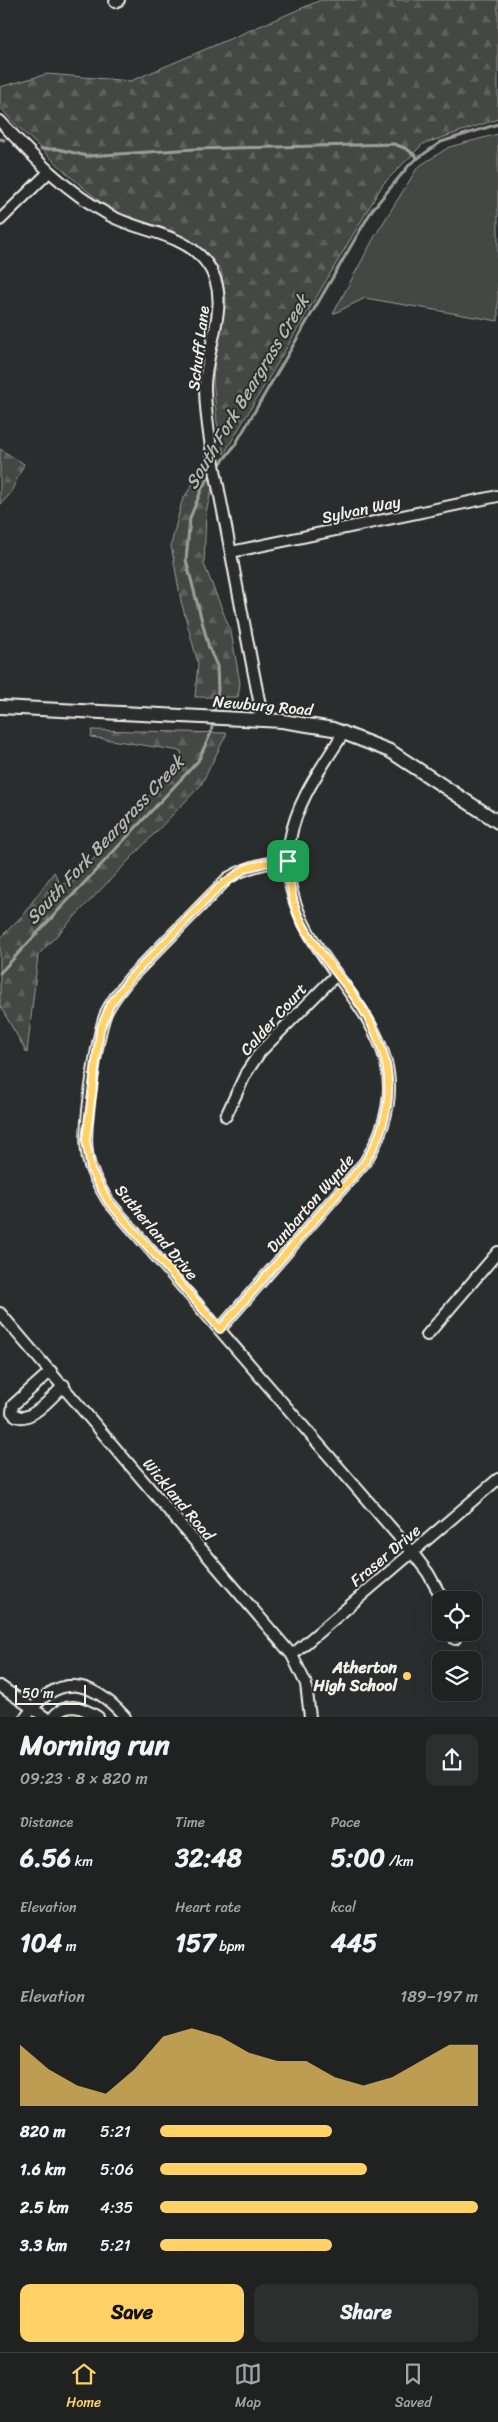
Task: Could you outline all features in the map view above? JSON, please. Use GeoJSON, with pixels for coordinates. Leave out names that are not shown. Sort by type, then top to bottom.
{"type":"FeatureCollection","features":[{"type":"Feature","properties":{"kind":"main road","name":"Newburg Road"},"geometry":{"type":"LineString","coordinates":[[0,707],[202,716],[314,725],[344,732],[390,751],[498,822]]}},
{"type":"Feature","properties":{"kind":"street","name":"Schuff Lane"},"geometry":{"type":"LineString","coordinates":[[0,121],[48,173],[81,197],[112,216],[163,234],[188,247],[209,266],[219,291],[216,324],[205,388],[218,484],[263,720]]}},
{"type":"Feature","properties":{"kind":"street"},"geometry":{"type":"LineString","coordinates":[[0,220],[48,173]]}},
{"type":"Feature","properties":{"kind":"street","name":"Sylvan Way"},"geometry":{"type":"LineString","coordinates":[[231,552],[498,496]]}},
{"type":"Feature","properties":{"kind":"street","name":"Dunbarton Wynde"},"geometry":{"type":"LineString","coordinates":[[220,1329],[356,1174],[372,1151],[383,1126],[389,1084],[382,1046],[370,1020],[299,917],[292,895],[288,861],[289,841],[298,811],[307,791],[344,732]]}},
{"type":"Feature","properties":{"kind":"street","name":"Sutherland Drive"},"geometry":{"type":"LineString","coordinates":[[288,861],[266,863],[246,868],[220,886],[130,978],[110,1005],[100,1030],[86,1140],[91,1170],[108,1201],[412,1552],[428,1573],[438,1591]]}},
{"type":"Feature","properties":{"kind":"street","name":"Calder Court"},"geometry":{"type":"LineString","coordinates":[[226,1116],[246,1073],[260,1052],[337,974]]}},
{"type":"Feature","properties":{"kind":"street"},"geometry":{"type":"LineString","coordinates":[[426,1336],[498,1252]]}},
{"type":"Feature","properties":{"kind":"street","name":"Wickland Road"},"geometry":{"type":"LineString","coordinates":[[0,1313],[292,1655],[306,1684],[310,1717]]}},
{"type":"Feature","properties":{"kind":"street"},"geometry":{"type":"LineString","coordinates":[[50,1370],[13,1405],[12,1412],[14,1415],[19,1419],[32,1414],[64,1386]]}},
{"type":"Feature","properties":{"kind":"street","name":"Fraser Drive"},"geometry":{"type":"LineString","coordinates":[[292,1655],[498,1479]]}},
{"type":"Feature","properties":{"kind":"street"},"geometry":{"type":"LineString","coordinates":[[26,1717],[32,1708],[54,1690],[75,1685],[99,1692],[125,1717]]}},
{"type":"Feature","properties":{"kind":"street"},"geometry":{"type":"LineString","coordinates":[[0,1686],[45,1717]]}},
{"type":"Feature","properties":{"kind":"street"},"geometry":{"type":"LineString","coordinates":[[53,1717],[61,1710],[76,1706],[98,1717]]}},
{"type":"Feature","properties":{"kind":"green space"},"geometry":{"type":"Polygon","coordinates":[[[321,0],[498,0],[498,119],[423,144],[383,184],[224,454],[217,422],[213,380],[216,344],[226,300],[221,270],[204,250],[161,227],[113,212],[72,178],[15,124],[0,107],[0,87],[47,74],[131,81],[321,0]]]}},
{"type":"Feature","properties":{"kind":"green space"},"geometry":{"type":"Polygon","coordinates":[[[498,134],[498,321],[365,298],[333,314],[375,236],[418,167],[449,147],[498,134]]]}},
{"type":"Feature","properties":{"kind":"green space"},"geometry":{"type":"Polygon","coordinates":[[[0,449],[24,464],[10,494],[0,505],[0,449]]]}},
{"type":"Feature","properties":{"kind":"green space"},"geometry":{"type":"Polygon","coordinates":[[[208,459],[212,489],[206,512],[204,564],[231,632],[240,683],[238,697],[195,697],[198,663],[181,601],[171,545],[182,501],[208,459]]]}},
{"type":"Feature","properties":{"kind":"green space"},"geometry":{"type":"Polygon","coordinates":[[[92,730],[227,733],[201,785],[38,955],[27,1053],[0,1006],[0,938],[22,916],[54,872],[60,884],[73,882],[182,759],[181,751],[91,737],[92,730]]]}},
{"type":"Feature","properties":{"kind":"waterway","name":"South Fork Beargrass Creek"},"geometry":{"type":"LineString","coordinates":[[217,468],[235,445],[372,210],[411,163],[441,142],[498,124]]}},
{"type":"Feature","properties":{"kind":"waterway"},"geometry":{"type":"LineString","coordinates":[[0,139],[4,140]]}},
{"type":"Feature","properties":{"kind":"waterway"},"geometry":{"type":"LineString","coordinates":[[41,149],[58,149],[87,156],[195,149],[394,144],[407,149],[418,158]]}},
{"type":"Feature","properties":{"kind":"waterway","name":"South Fork Beargrass Creek"},"geometry":{"type":"LineString","coordinates":[[213,473],[203,486],[190,518],[186,560],[209,648],[217,666],[218,690],[214,713]]}},
{"type":"Feature","properties":{"kind":"waterway","name":"South Fork Beargrass Creek"},"geometry":{"type":"LineString","coordinates":[[0,973],[198,761],[211,733],[213,720]]}},
{"type":"Feature","properties":{"kind":"place","name":"Atherton High School"},"geometry":{"type":"Point","coordinates":[407,1676]}},
{"type":"Feature","properties":{"kind":"route"},"geometry":{"type":"LineString","coordinates":[[274,861],[288,861],[292,895],[299,917],[370,1020],[382,1046],[386,1058],[389,1084],[386,1112],[378,1139],[356,1174],[220,1329],[108,1201],[91,1170],[86,1140],[100,1030],[110,1005],[130,978],[228,878],[246,868],[274,861]]}}]}
